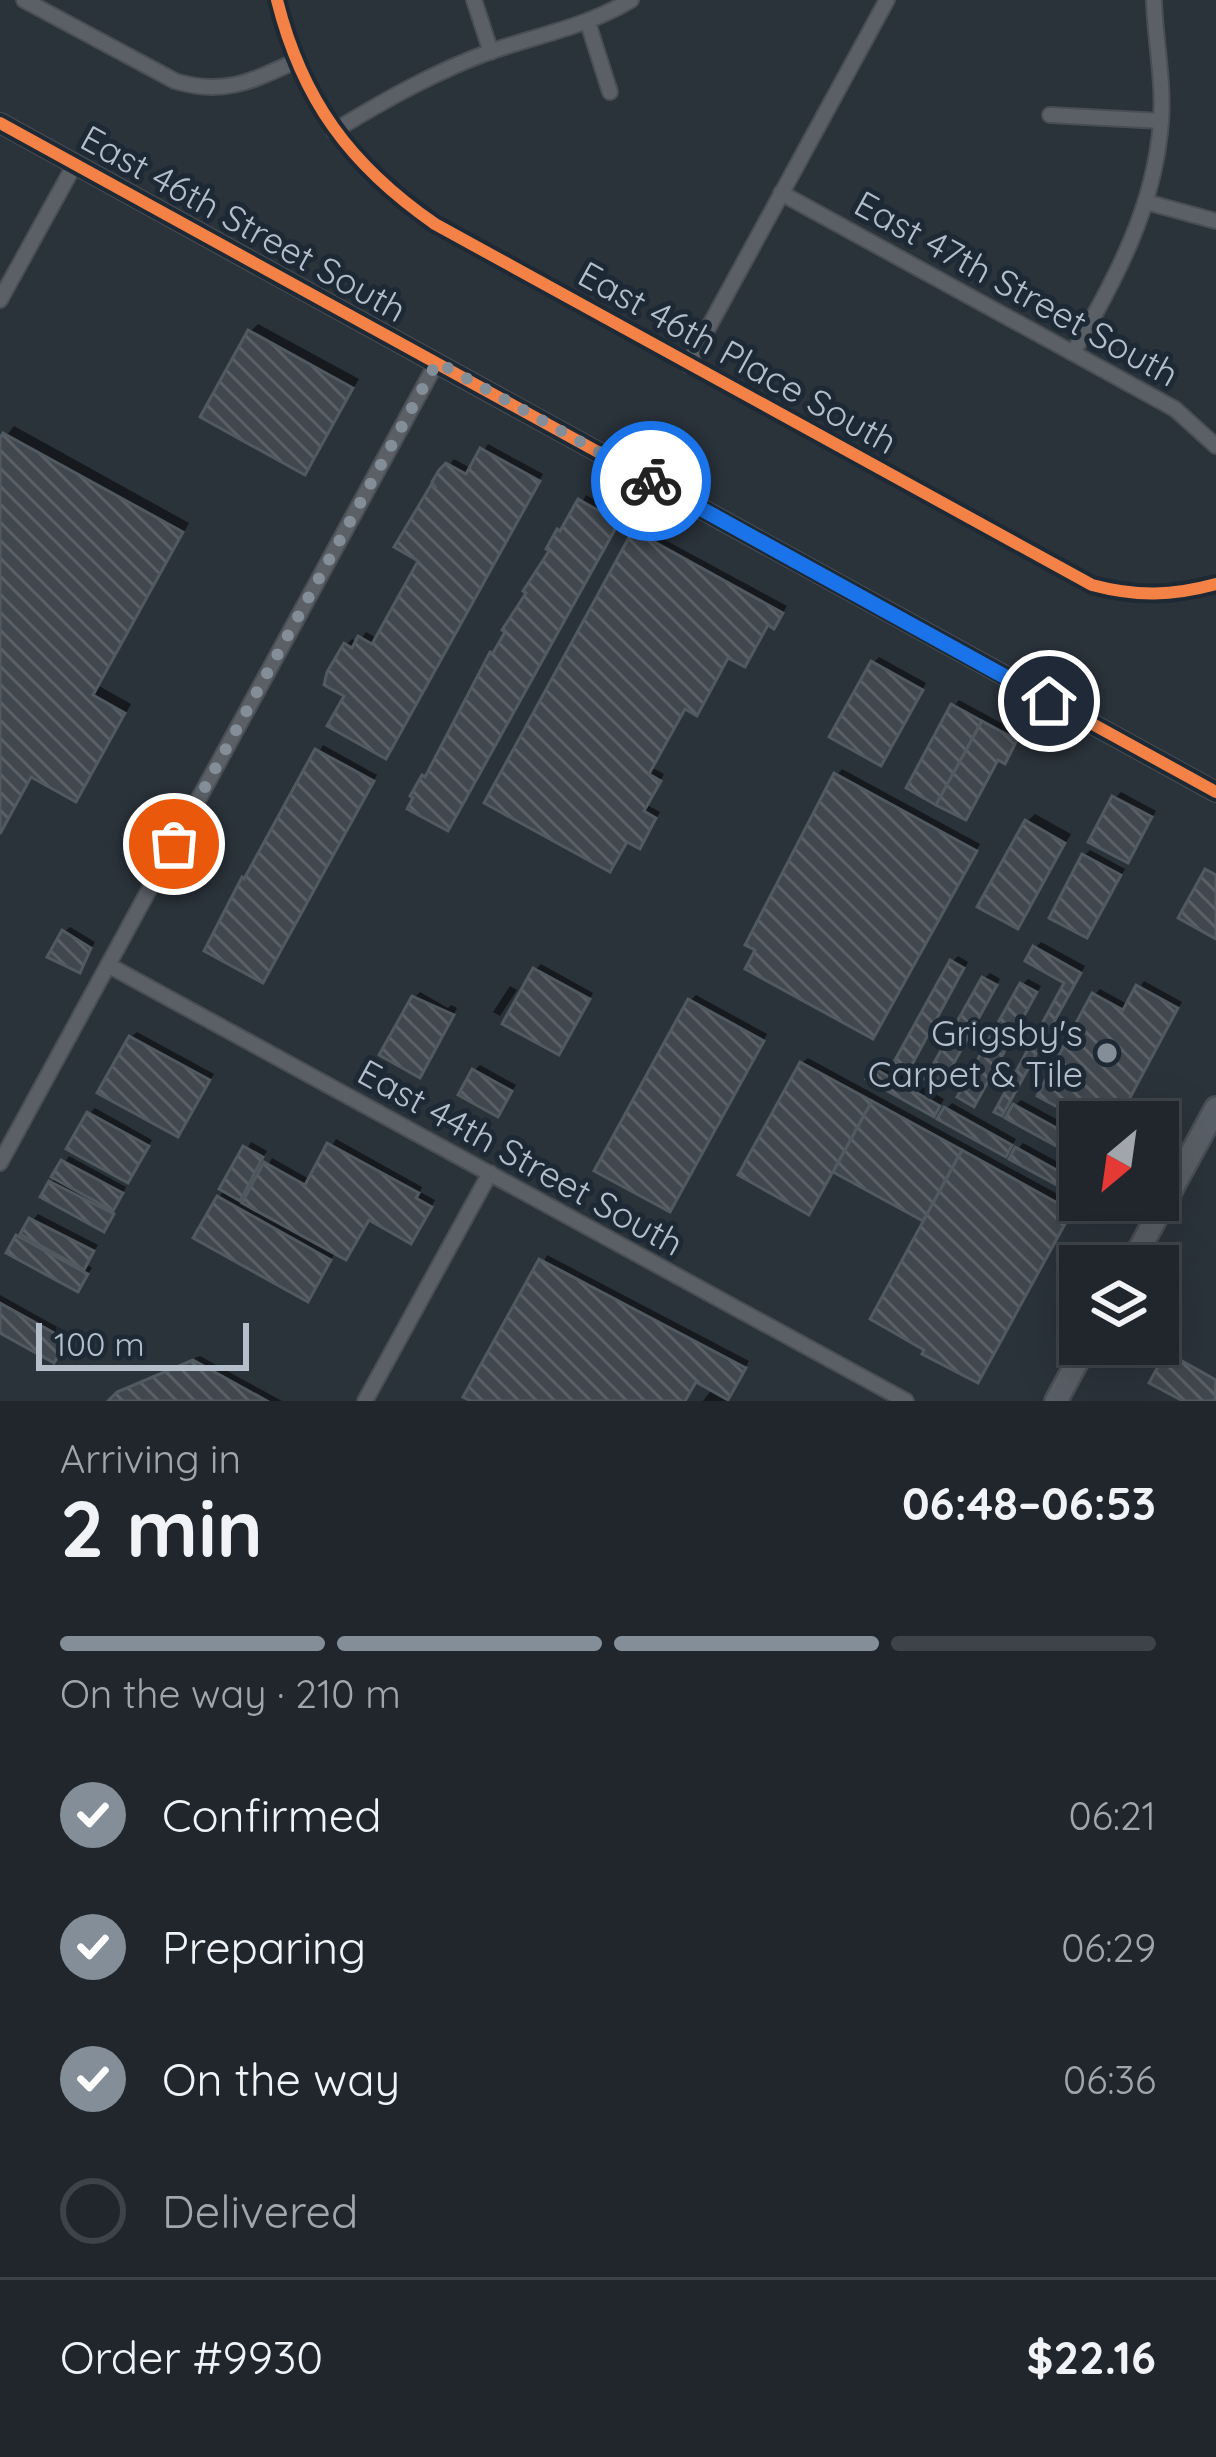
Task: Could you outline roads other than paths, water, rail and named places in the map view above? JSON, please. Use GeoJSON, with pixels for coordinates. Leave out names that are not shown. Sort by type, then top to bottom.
{"type":"FeatureCollection","features":[{"type":"Feature","properties":{"kind":"main road"},"geometry":{"type":"LineString","coordinates":[[1141,1245],[1216,1108]]}},
{"type":"Feature","properties":{"kind":"main road"},"geometry":{"type":"LineString","coordinates":[[1056,1401],[1076,1365]]}},
{"type":"Feature","properties":{"kind":"street"},"geometry":{"type":"LineString","coordinates":[[24,0],[193,86],[225,88],[296,62]]}},
{"type":"Feature","properties":{"kind":"street","name":"East 46th Place South"},"geometry":{"type":"LineString","coordinates":[[277,0],[296,62],[317,107],[386,188],[423,215],[1092,585],[1161,596],[1216,584]]}},
{"type":"Feature","properties":{"kind":"street"},"geometry":{"type":"LineString","coordinates":[[474,0],[491,52]]}},
{"type":"Feature","properties":{"kind":"street"},"geometry":{"type":"LineString","coordinates":[[334,131],[426,78],[588,22],[631,0]]}},
{"type":"Feature","properties":{"kind":"street"},"geometry":{"type":"LineString","coordinates":[[688,364],[887,0]]}},
{"type":"Feature","properties":{"kind":"street"},"geometry":{"type":"LineString","coordinates":[[1073,353],[1129,253],[1147,202],[1161,121],[1154,0]]}},
{"type":"Feature","properties":{"kind":"street"},"geometry":{"type":"LineString","coordinates":[[588,22],[610,92]]}},
{"type":"Feature","properties":{"kind":"street"},"geometry":{"type":"LineString","coordinates":[[1050,115],[1161,121]]}},
{"type":"Feature","properties":{"kind":"street","name":"East 46th Street South"},"geometry":{"type":"LineString","coordinates":[[0,123],[1216,792]]}},
{"type":"Feature","properties":{"kind":"street"},"geometry":{"type":"LineString","coordinates":[[0,300],[75,164]]}},
{"type":"Feature","properties":{"kind":"street","name":"East 47th Street South"},"geometry":{"type":"LineString","coordinates":[[781,193],[1175,409],[1216,446]]}},
{"type":"Feature","properties":{"kind":"street"},"geometry":{"type":"LineString","coordinates":[[1147,202],[1216,221]]}},
{"type":"Feature","properties":{"kind":"street"},"geometry":{"type":"LineString","coordinates":[[0,1163],[437,362]]}},
{"type":"Feature","properties":{"kind":"street","name":"East 44th Street South"},"geometry":{"type":"LineString","coordinates":[[108,965],[906,1401]]}},
{"type":"Feature","properties":{"kind":"street"},"geometry":{"type":"LineString","coordinates":[[365,1401],[490,1173]]}},
{"type":"Feature","properties":{"kind":"place","name":"Grigsby's Carpet & Tile"},"geometry":{"type":"Point","coordinates":[1107,1053]}}]}
